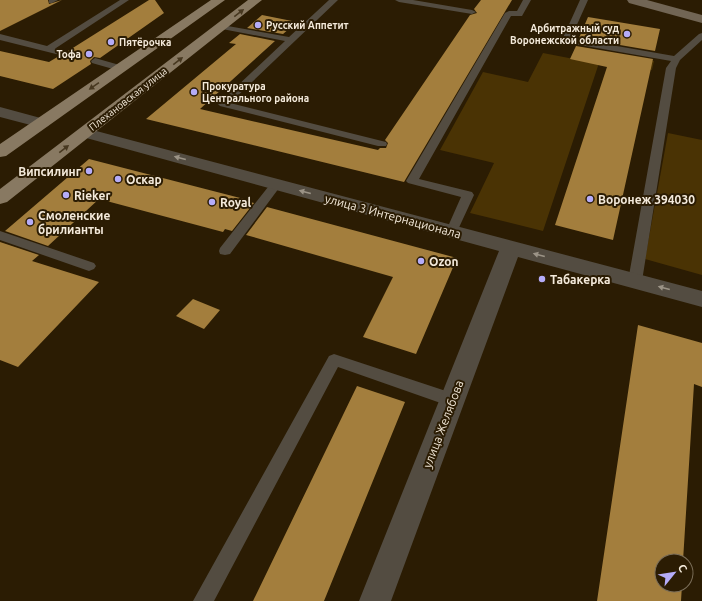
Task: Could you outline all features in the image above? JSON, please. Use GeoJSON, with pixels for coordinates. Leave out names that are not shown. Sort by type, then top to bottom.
{"type":"FeatureCollection","features":[{"type":"Feature","properties":{"kind":"main road"},"geometry":{"type":"LineString","coordinates":[[0,152],[219,0]]}},
{"type":"Feature","properties":{"kind":"main road","name":"Плехановская улица"},"geometry":{"type":"LineString","coordinates":[[0,198],[256,0]]}},
{"type":"Feature","properties":{"kind":"street"},"geometry":{"type":"LineString","coordinates":[[633,0],[702,19]]}},
{"type":"Feature","properties":{"kind":"street"},"geometry":{"type":"LineString","coordinates":[[0,112],[42,123]]}},
{"type":"Feature","properties":{"kind":"street","name":"улица 3 Интернационала"},"geometry":{"type":"LineString","coordinates":[[85,133],[702,299]]}},
{"type":"Feature","properties":{"kind":"street","name":"улица Желябова"},"geometry":{"type":"LineString","coordinates":[[376,601],[511,247]]}},
{"type":"Feature","properties":{"kind":"lane"},"geometry":{"type":"LineString","coordinates":[[49,49],[125,0]]}},
{"type":"Feature","properties":{"kind":"lane"},"geometry":{"type":"LineString","coordinates":[[334,0],[223,104],[382,144]]}},
{"type":"Feature","properties":{"kind":"lane"},"geometry":{"type":"LineString","coordinates":[[399,0],[472,12]]}},
{"type":"Feature","properties":{"kind":"lane"},"geometry":{"type":"LineString","coordinates":[[452,231],[468,195],[412,181],[423,155],[504,18],[509,13],[519,14],[527,0]]}},
{"type":"Feature","properties":{"kind":"lane"},"geometry":{"type":"LineString","coordinates":[[584,0],[566,40],[676,59]]}},
{"type":"Feature","properties":{"kind":"lane"},"geometry":{"type":"LineString","coordinates":[[222,27],[291,40]]}},
{"type":"Feature","properties":{"kind":"lane"},"geometry":{"type":"LineString","coordinates":[[635,281],[671,68],[676,59],[702,36]]}},
{"type":"Feature","properties":{"kind":"lane"},"geometry":{"type":"LineString","coordinates":[[0,37],[64,53]]}},
{"type":"Feature","properties":{"kind":"lane"},"geometry":{"type":"LineString","coordinates":[[95,61],[120,68]]}},
{"type":"Feature","properties":{"kind":"lane"},"geometry":{"type":"LineString","coordinates":[[225,251],[276,184]]}},
{"type":"Feature","properties":{"kind":"lane"},"geometry":{"type":"LineString","coordinates":[[0,235],[89,266]]}},
{"type":"Feature","properties":{"kind":"lane"},"geometry":{"type":"LineString","coordinates":[[203,601],[334,360],[452,400]]}},
{"type":"Feature","properties":{"kind":"shaded area"},"geometry":{"type":"Polygon","coordinates":[[[580,47],[654,61],[652,70],[600,60],[543,231],[470,213],[494,163],[440,150],[483,72],[528,82],[543,53],[574,59],[580,47]]]}},
{"type":"Feature","properties":{"kind":"shaded area"},"geometry":{"type":"Polygon","coordinates":[[[668,133],[702,140],[702,275],[645,259],[668,133]]]}},
{"type":"Feature","properties":{"kind":"building"},"geometry":{"type":"Polygon","coordinates":[[[0,0],[48,0],[49,4],[62,0],[0,31],[0,0]]]}},
{"type":"Feature","properties":{"kind":"building"},"geometry":{"type":"Polygon","coordinates":[[[149,0],[155,0],[164,13],[100,58],[94,57],[90,61],[91,64],[53,89],[0,76],[0,51],[49,62],[59,56],[67,56],[69,54],[68,51],[149,0]]]}},
{"type":"Feature","properties":{"kind":"building"},"geometry":{"type":"Polygon","coordinates":[[[481,0],[512,0],[404,182],[146,119],[236,44],[229,43],[240,34],[275,41],[200,109],[378,150],[380,148],[386,148],[388,143],[385,140],[470,15],[477,13],[474,9],[481,0]]]}},
{"type":"Feature","properties":{"kind":"building"},"geometry":{"type":"Polygon","coordinates":[[[262,15],[297,22],[283,34],[247,28],[262,15]]]}},
{"type":"Feature","properties":{"kind":"building","name":"Арбитражный суд Воронежской области"},"geometry":{"type":"Polygon","coordinates":[[[588,17],[660,29],[655,51],[579,38],[588,17]]]}},
{"type":"Feature","properties":{"kind":"building"},"geometry":{"type":"Polygon","coordinates":[[[576,46],[653,59],[613,240],[555,225],[607,67],[570,59],[576,46]]]}},
{"type":"Feature","properties":{"kind":"building"},"geometry":{"type":"Polygon","coordinates":[[[89,159],[248,200],[247,201],[254,203],[232,231],[225,229],[223,232],[99,199],[48,246],[5,231],[89,159]]]}},
{"type":"Feature","properties":{"kind":"building"},"geometry":{"type":"Polygon","coordinates":[[[267,207],[457,258],[416,354],[363,337],[393,277],[246,235],[267,207]]]}},
{"type":"Feature","properties":{"kind":"building"},"geometry":{"type":"Polygon","coordinates":[[[0,242],[39,255],[32,261],[99,282],[18,367],[0,360],[0,242]]]}},
{"type":"Feature","properties":{"kind":"building"},"geometry":{"type":"Polygon","coordinates":[[[193,299],[220,310],[204,329],[176,316],[193,299]]]}},
{"type":"Feature","properties":{"kind":"building"},"geometry":{"type":"Polygon","coordinates":[[[638,325],[702,343],[702,387],[694,384],[683,553],[654,553],[654,593],[682,593],[681,601],[597,601],[638,325]]]}},
{"type":"Feature","properties":{"kind":"building"},"geometry":{"type":"Polygon","coordinates":[[[357,386],[405,402],[324,601],[253,601],[357,386]]]}},
{"type":"Feature","properties":{"kind":"place","name":"Русский Аппетит"},"geometry":{"type":"Point","coordinates":[258,25]}},
{"type":"Feature","properties":{"kind":"place","name":"Арбитражный суд Воронежской области"},"geometry":{"type":"Point","coordinates":[627,34]}},
{"type":"Feature","properties":{"kind":"place","name":"Пятёрочка"},"geometry":{"type":"Point","coordinates":[111,42]}},
{"type":"Feature","properties":{"kind":"place","name":"Тофа"},"geometry":{"type":"Point","coordinates":[89,54]}},
{"type":"Feature","properties":{"kind":"place","name":"Прокуратура Центрального района"},"geometry":{"type":"Point","coordinates":[194,92]}},
{"type":"Feature","properties":{"kind":"place","name":"Випсилинг"},"geometry":{"type":"Point","coordinates":[89,171]}},
{"type":"Feature","properties":{"kind":"place","name":"Оскар"},"geometry":{"type":"Point","coordinates":[118,179]}},
{"type":"Feature","properties":{"kind":"place","name":"Rieker"},"geometry":{"type":"Point","coordinates":[66,195]}},
{"type":"Feature","properties":{"kind":"place","name":"Воронеж 394030"},"geometry":{"type":"Point","coordinates":[590,199]}},
{"type":"Feature","properties":{"kind":"place","name":"Royal"},"geometry":{"type":"Point","coordinates":[212,202]}},
{"type":"Feature","properties":{"kind":"place","name":"Смоленские брилианты"},"geometry":{"type":"Point","coordinates":[30,222]}},
{"type":"Feature","properties":{"kind":"place","name":"Ozon"},"geometry":{"type":"Point","coordinates":[421,261]}},
{"type":"Feature","properties":{"kind":"place","name":"Табакерка"},"geometry":{"type":"Point","coordinates":[542,279]}}]}
